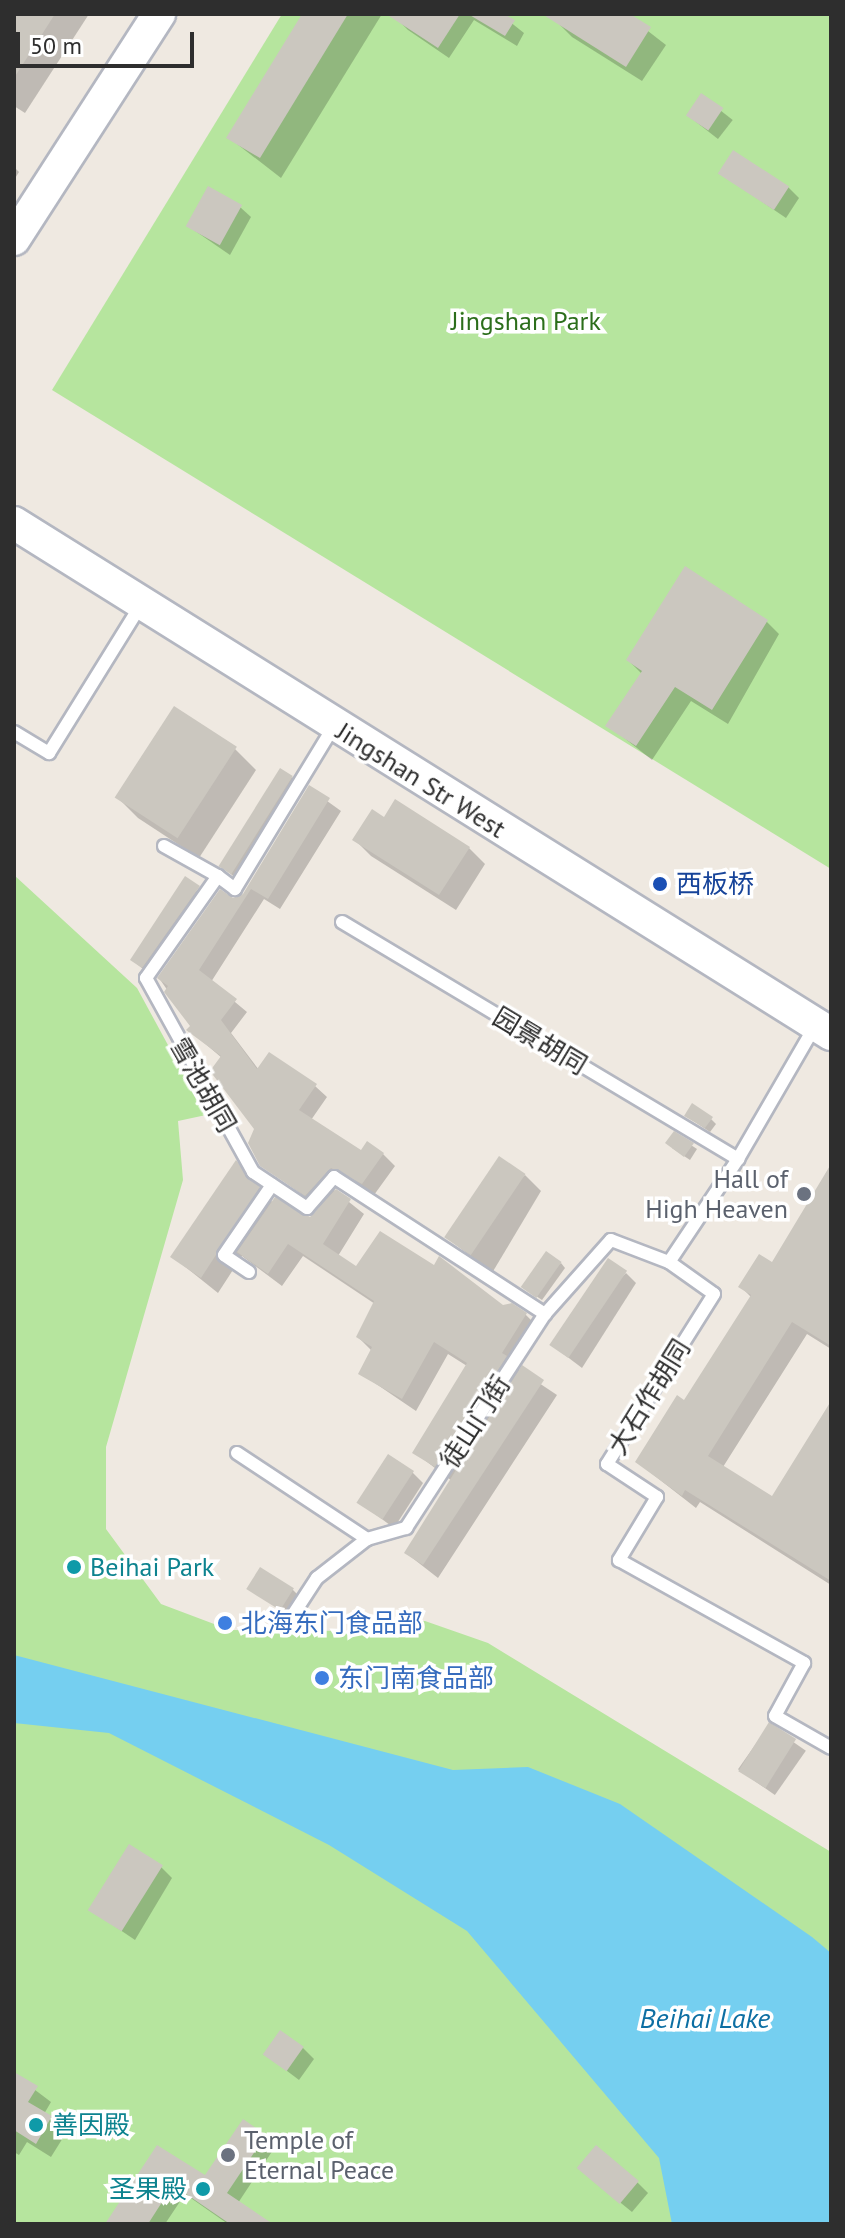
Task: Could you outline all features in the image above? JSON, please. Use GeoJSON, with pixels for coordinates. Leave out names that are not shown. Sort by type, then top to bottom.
{"type":"FeatureCollection","features":[{"type":"Feature","properties":{"kind":"street"},"geometry":{"type":"LineString","coordinates":[[14,239],[159,14]]}},
{"type":"Feature","properties":{"kind":"street","name":"Jingshan Str West"},"geometry":{"type":"LineString","coordinates":[[14,523],[140,606],[823,1030]]}},
{"type":"Feature","properties":{"kind":"lane"},"geometry":{"type":"LineString","coordinates":[[14,732],[49,753],[140,606]]}},
{"type":"Feature","properties":{"kind":"lane"},"geometry":{"type":"LineString","coordinates":[[164,846],[235,889],[334,726]]}},
{"type":"Feature","properties":{"kind":"lane","name":"雪池胡同"},"geometry":{"type":"LineString","coordinates":[[218,876],[146,978],[253,1172],[307,1208],[334,1177],[545,1314]]}},
{"type":"Feature","properties":{"kind":"lane","name":"园景胡同"},"geometry":{"type":"LineString","coordinates":[[342,922],[738,1159]]}},
{"type":"Feature","properties":{"kind":"lane"},"geometry":{"type":"LineString","coordinates":[[669,1262],[823,1030]]}},
{"type":"Feature","properties":{"kind":"lane"},"geometry":{"type":"LineString","coordinates":[[249,1272],[224,1255],[272,1185]]}},
{"type":"Feature","properties":{"kind":"lane","name":"徒山门街"},"geometry":{"type":"LineString","coordinates":[[285,1627],[317,1578],[367,1539],[406,1528],[545,1314],[611,1240],[669,1262]]}},
{"type":"Feature","properties":{"kind":"lane","name":"大石作胡同"},"geometry":{"type":"LineString","coordinates":[[669,1262],[714,1294],[607,1464],[657,1497],[619,1560],[804,1663],[775,1716],[831,1748]]}},
{"type":"Feature","properties":{"kind":"lane"},"geometry":{"type":"LineString","coordinates":[[237,1453],[367,1539]]}},
{"type":"Feature","properties":{"kind":"green space","name":"Jingshan Park"},"geometry":{"type":"Polygon","coordinates":[[[282,14],[831,14],[831,869],[52,390],[282,14]]]}},
{"type":"Feature","properties":{"kind":"green space","name":"Beihai Park"},"geometry":{"type":"Polygon","coordinates":[[[14,875],[137,988],[206,1115],[178,1121],[183,1180],[106,1447],[106,1529],[161,1604],[230,1630],[355,1631],[375,1623],[425,1621],[488,1643],[831,1852],[831,2224],[14,2224],[14,875]]]}},
{"type":"Feature","properties":{"kind":"water","name":"Beihai Lake"},"geometry":{"type":"Polygon","coordinates":[[[14,1655],[453,1770],[528,1767],[620,1804],[812,1937],[831,1953],[831,2224],[672,2224],[659,2158],[467,1931],[329,1845],[109,1733],[14,1723],[14,1655]]]}},
{"type":"Feature","properties":{"kind":"building"},"geometry":{"type":"Polygon","coordinates":[[[14,14],[55,14],[14,78],[14,14]]]}},
{"type":"Feature","properties":{"kind":"building"},"geometry":{"type":"Polygon","coordinates":[[[302,14],[348,14],[260,158],[226,138],[302,14]]]}},
{"type":"Feature","properties":{"kind":"building"},"geometry":{"type":"Polygon","coordinates":[[[386,14],[460,14],[438,48],[386,14]]]}},
{"type":"Feature","properties":{"kind":"building"},"geometry":{"type":"Polygon","coordinates":[[[468,14],[504,14],[515,20],[505,36],[468,14]]]}},
{"type":"Feature","properties":{"kind":"building"},"geometry":{"type":"Polygon","coordinates":[[[542,14],[630,14],[651,27],[626,67],[542,14]]]}},
{"type":"Feature","properties":{"kind":"building"},"geometry":{"type":"Polygon","coordinates":[[[701,93],[723,108],[708,130],[686,115],[701,93]]]}},
{"type":"Feature","properties":{"kind":"building"},"geometry":{"type":"Polygon","coordinates":[[[733,150],[789,186],[774,210],[718,173],[733,150]]]}},
{"type":"Feature","properties":{"kind":"building"},"geometry":{"type":"Polygon","coordinates":[[[208,186],[242,205],[220,245],[186,226],[208,186]]]}},
{"type":"Feature","properties":{"kind":"building"},"geometry":{"type":"Polygon","coordinates":[[[685,566],[768,620],[712,710],[675,687],[636,746],[605,726],[642,671],[626,660],[685,566]]]}},
{"type":"Feature","properties":{"kind":"building"},"geometry":{"type":"Polygon","coordinates":[[[174,706],[237,747],[178,838],[115,797],[174,706]]]}},
{"type":"Feature","properties":{"kind":"building"},"geometry":{"type":"Polygon","coordinates":[[[280,768],[293,776],[231,874],[219,866],[280,768]]]}},
{"type":"Feature","properties":{"kind":"building"},"geometry":{"type":"Polygon","coordinates":[[[309,785],[330,798],[268,899],[251,889],[199,970],[237,999],[221,1020],[257,1069],[269,1052],[317,1084],[299,1110],[361,1150],[367,1141],[384,1153],[362,1184],[331,1168],[305,1196],[260,1166],[248,1143],[254,1129],[210,1071],[221,1056],[186,1030],[190,1026],[164,992],[168,986],[157,978],[220,889],[233,898],[243,894],[309,785]]]}},
{"type":"Feature","properties":{"kind":"building"},"geometry":{"type":"Polygon","coordinates":[[[395,799],[470,847],[439,895],[352,840],[372,809],[384,817],[395,799]]]}},
{"type":"Feature","properties":{"kind":"building"},"geometry":{"type":"Polygon","coordinates":[[[185,876],[200,886],[142,968],[130,960],[185,876]]]}},
{"type":"Feature","properties":{"kind":"building"},"geometry":{"type":"Polygon","coordinates":[[[692,1103],[713,1117],[705,1128],[684,1116],[692,1103]]]}},
{"type":"Feature","properties":{"kind":"building"},"geometry":{"type":"Polygon","coordinates":[[[674,1131],[694,1143],[684,1157],[665,1143],[674,1131]]]}},
{"type":"Feature","properties":{"kind":"building"},"geometry":{"type":"Polygon","coordinates":[[[499,1156],[526,1174],[471,1255],[444,1237],[499,1156]]]}},
{"type":"Feature","properties":{"kind":"building"},"geometry":{"type":"Polygon","coordinates":[[[236,1160],[260,1187],[201,1278],[170,1257],[236,1160]]]}},
{"type":"Feature","properties":{"kind":"building"},"geometry":{"type":"Polygon","coordinates":[[[831,1164],[831,1346],[792,1322],[708,1456],[772,1496],[831,1401],[831,1581],[685,1490],[682,1496],[635,1462],[677,1395],[684,1400],[751,1295],[738,1287],[759,1254],[772,1262],[831,1164]]]}},
{"type":"Feature","properties":{"kind":"building"},"geometry":{"type":"Polygon","coordinates":[[[336,1189],[351,1199],[323,1244],[356,1266],[380,1231],[434,1265],[439,1256],[503,1305],[512,1303],[527,1313],[502,1353],[507,1356],[435,1467],[412,1453],[467,1363],[434,1342],[402,1399],[358,1374],[372,1347],[356,1337],[374,1301],[288,1244],[268,1274],[237,1252],[275,1197],[310,1217],[336,1189]]]}},
{"type":"Feature","properties":{"kind":"building"},"geometry":{"type":"Polygon","coordinates":[[[546,1251],[562,1262],[536,1298],[521,1287],[546,1251]]]}},
{"type":"Feature","properties":{"kind":"building"},"geometry":{"type":"Polygon","coordinates":[[[608,1258],[627,1271],[568,1358],[549,1345],[608,1258]]]}},
{"type":"Feature","properties":{"kind":"building"},"geometry":{"type":"Polygon","coordinates":[[[522,1365],[544,1380],[423,1565],[404,1553],[522,1365]]]}},
{"type":"Feature","properties":{"kind":"building"},"geometry":{"type":"Polygon","coordinates":[[[388,1454],[414,1471],[382,1520],[356,1503],[388,1454]]]}},
{"type":"Feature","properties":{"kind":"building"},"geometry":{"type":"Polygon","coordinates":[[[260,1567],[294,1588],[280,1610],[246,1589],[260,1567]]]}},
{"type":"Feature","properties":{"kind":"building"},"geometry":{"type":"Polygon","coordinates":[[[769,1722],[796,1739],[765,1788],[738,1771],[769,1722]]]}},
{"type":"Feature","properties":{"kind":"building"},"geometry":{"type":"Polygon","coordinates":[[[129,1844],[163,1865],[122,1931],[88,1910],[129,1844]]]}},
{"type":"Feature","properties":{"kind":"building"},"geometry":{"type":"Polygon","coordinates":[[[280,2030],[304,2047],[287,2071],[263,2055],[280,2030]]]}},
{"type":"Feature","properties":{"kind":"building"},"geometry":{"type":"Polygon","coordinates":[[[14,2072],[38,2086],[28,2102],[52,2116],[36,2144],[14,2130],[14,2072]]]}},
{"type":"Feature","properties":{"kind":"building"},"geometry":{"type":"Polygon","coordinates":[[[243,2119],[266,2135],[227,2193],[273,2224],[230,2224],[173,2185],[148,2224],[105,2224],[157,2145],[205,2175],[243,2119]]]}},
{"type":"Feature","properties":{"kind":"building"},"geometry":{"type":"Polygon","coordinates":[[[596,2145],[639,2181],[620,2204],[577,2168],[596,2145]]]}},
{"type":"Feature","properties":{"kind":"place","name":"西板桥"},"geometry":{"type":"Point","coordinates":[660,884]}},
{"type":"Feature","properties":{"kind":"place","name":"Hall of High Heaven"},"geometry":{"type":"Point","coordinates":[804,1194]}},
{"type":"Feature","properties":{"kind":"place","name":"Beihai Park"},"geometry":{"type":"Point","coordinates":[74,1567]}},
{"type":"Feature","properties":{"kind":"place","name":"北海东门食品部"},"geometry":{"type":"Point","coordinates":[225,1623]}},
{"type":"Feature","properties":{"kind":"place","name":"东门南食品部"},"geometry":{"type":"Point","coordinates":[322,1678]}},
{"type":"Feature","properties":{"kind":"place","name":"善因殿"},"geometry":{"type":"Point","coordinates":[36,2125]}},
{"type":"Feature","properties":{"kind":"place","name":"Temple of Eternal Peace"},"geometry":{"type":"Point","coordinates":[228,2155]}},
{"type":"Feature","properties":{"kind":"place","name":"圣果殿"},"geometry":{"type":"Point","coordinates":[203,2189]}}]}
